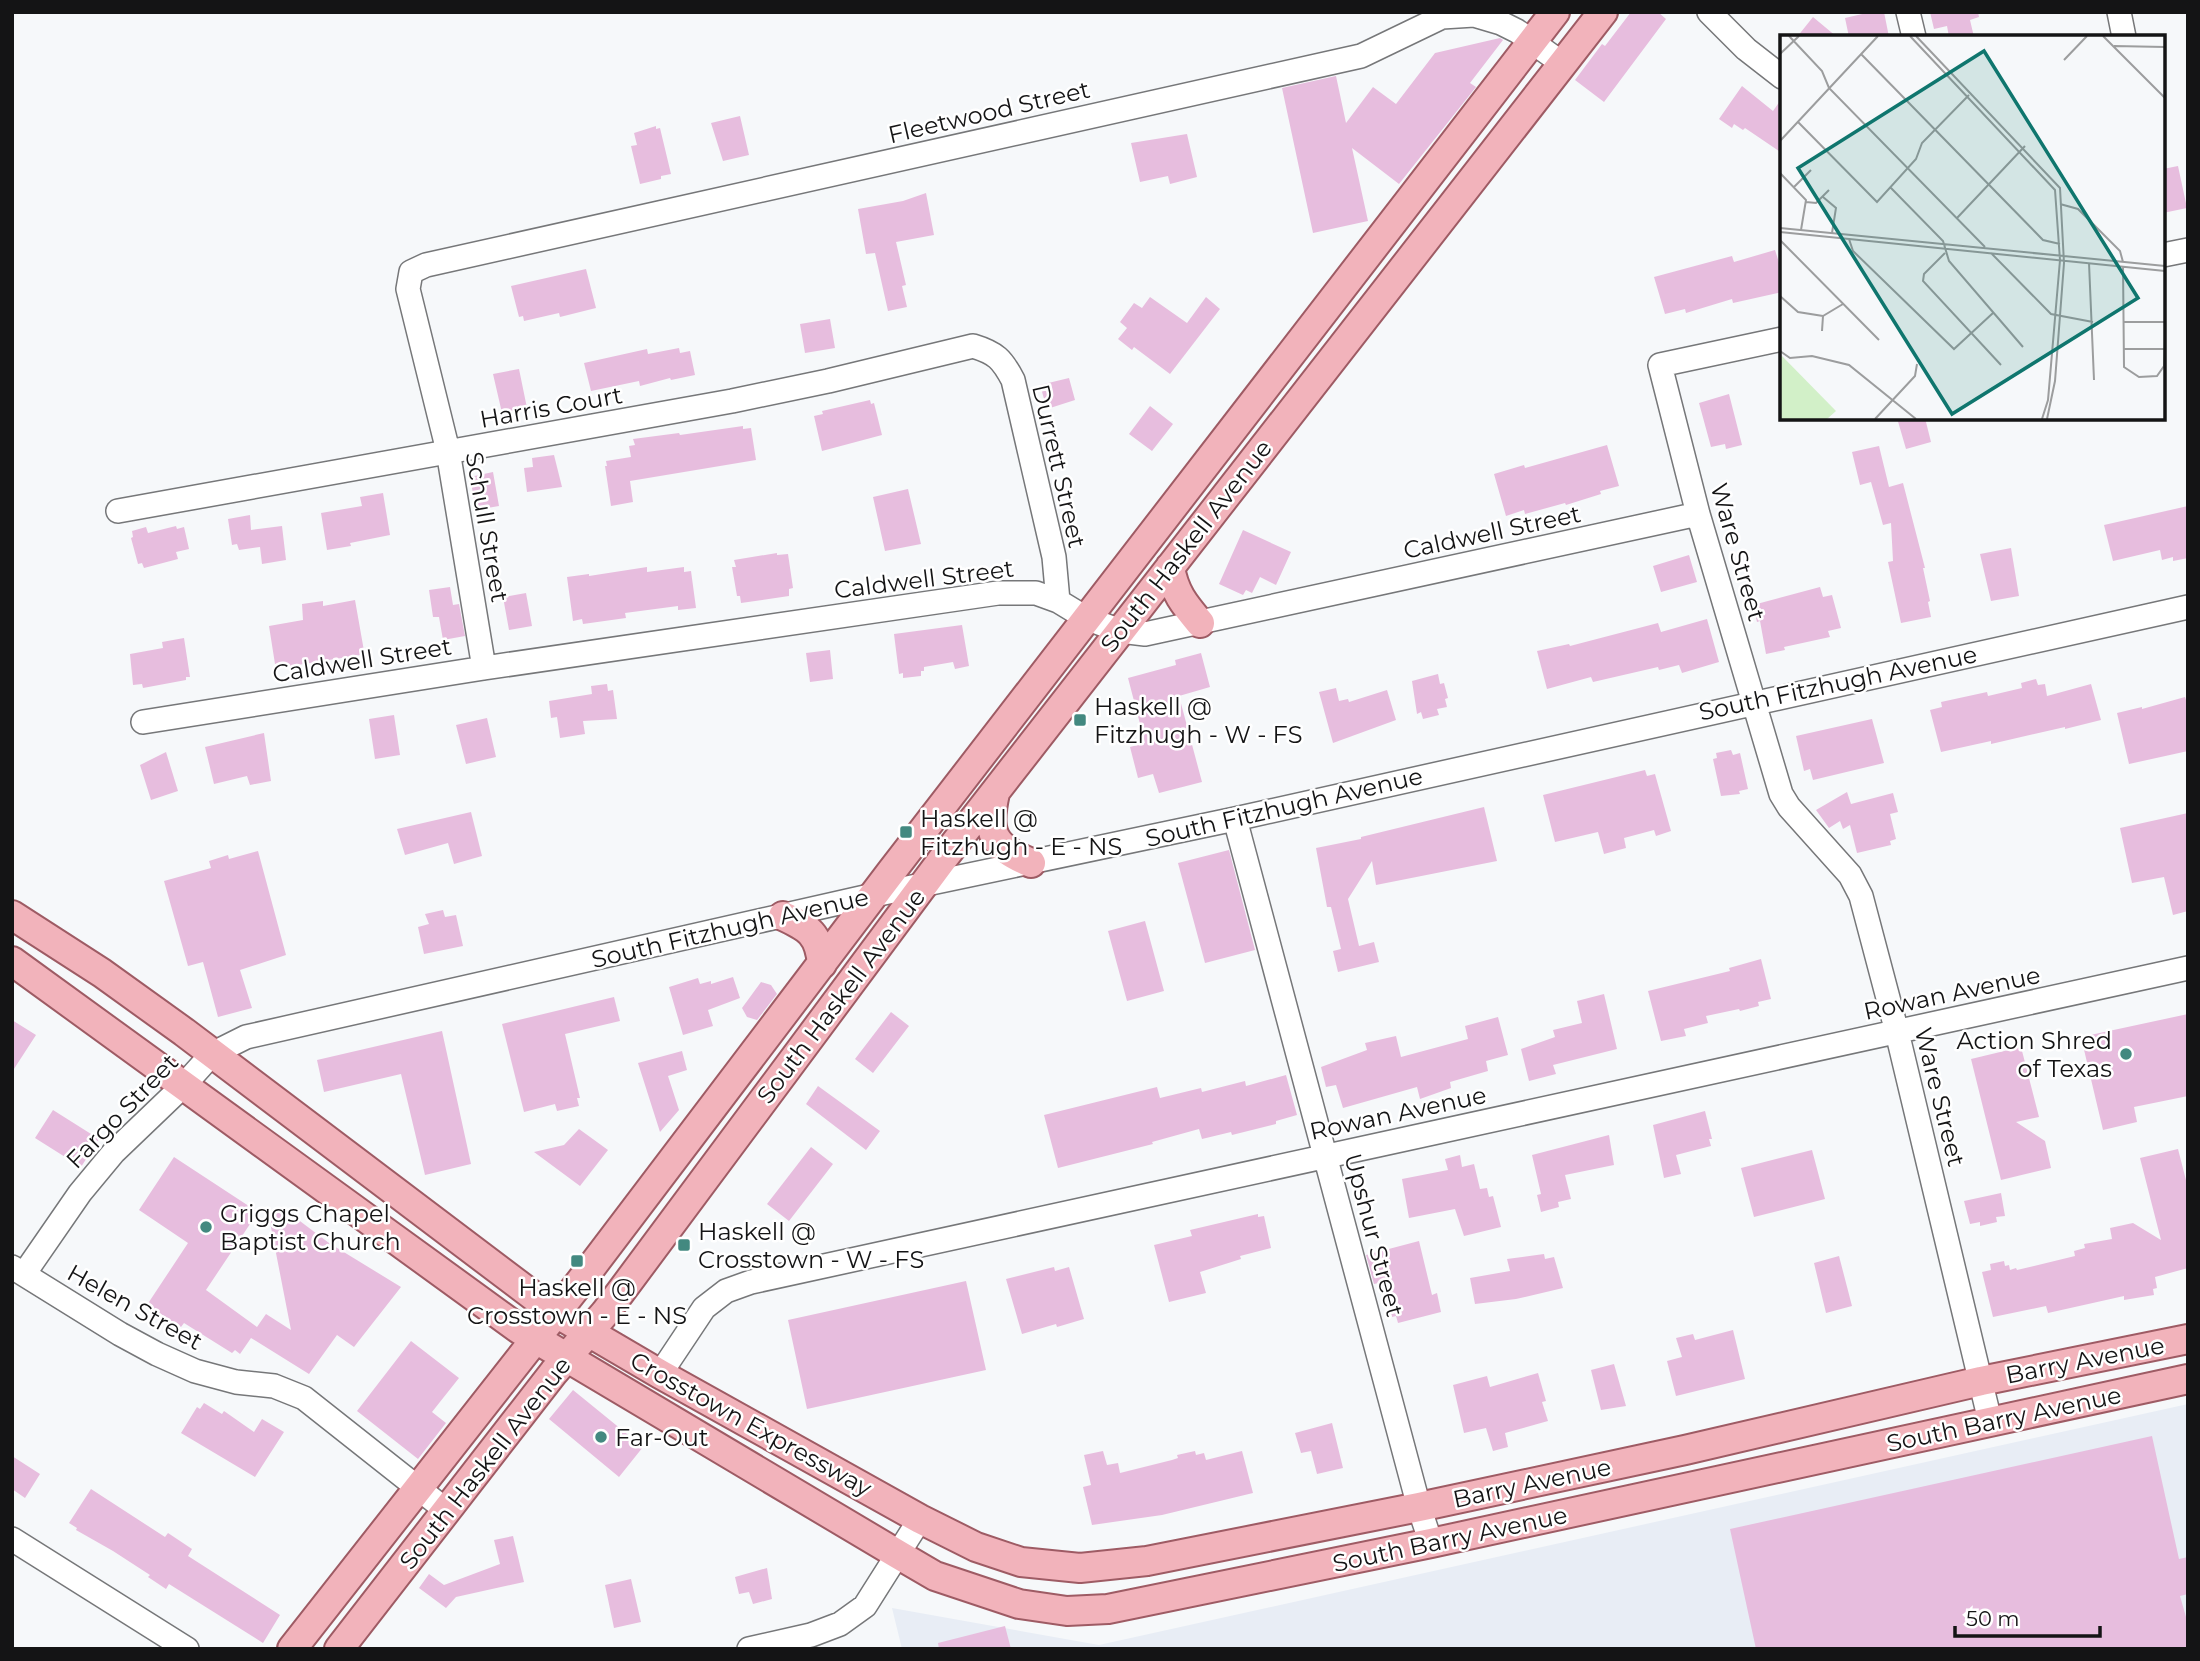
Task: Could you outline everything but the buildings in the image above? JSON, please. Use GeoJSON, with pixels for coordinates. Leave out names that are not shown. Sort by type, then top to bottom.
{"type":"FeatureCollection","features":[{"type":"Feature","properties":{"kind":"main road","name":"South Haskell Avenue"},"geometry":{"type":"LineString","coordinates":[[292,1649],[556,1313],[1086,618],[1555,12]]}},
{"type":"Feature","properties":{"kind":"main road","name":"South Haskell Avenue"},"geometry":{"type":"LineString","coordinates":[[339,1649],[588,1333],[925,884],[1120,631],[1603,12]]}},
{"type":"Feature","properties":{"kind":"main road"},"geometry":{"type":"LineString","coordinates":[[1170,567],[1172,584],[1179,598],[1200,623]]}},
{"type":"Feature","properties":{"kind":"main road"},"geometry":{"type":"LineString","coordinates":[[995,793],[991,821],[994,838],[1001,847],[1031,863]]}},
{"type":"Feature","properties":{"kind":"main road"},"geometry":{"type":"LineString","coordinates":[[12,915],[102,973],[212,1054]]}},
{"type":"Feature","properties":{"kind":"main road"},"geometry":{"type":"LineString","coordinates":[[783,916],[809,930],[816,938],[822,964]]}},
{"type":"Feature","properties":{"kind":"main road"},"geometry":{"type":"LineString","coordinates":[[12,961],[184,1085]]}},
{"type":"Feature","properties":{"kind":"main road","name":"Crosstown Expressway"},"geometry":{"type":"LineString","coordinates":[[212,1054],[556,1313],[920,1519]]}},
{"type":"Feature","properties":{"kind":"main road","name":"Crosstown Expressway"},"geometry":{"type":"LineString","coordinates":[[184,1085],[389,1237],[535,1339],[899,1555]]}},
{"type":"Feature","properties":{"kind":"main road","name":"Barry Avenue"},"geometry":{"type":"LineString","coordinates":[[920,1519],[976,1547],[1021,1562],[1080,1568],[1146,1561],[1419,1507],[1685,1450],[1981,1381],[2188,1339]]}},
{"type":"Feature","properties":{"kind":"main road","name":"South Barry Avenue"},"geometry":{"type":"LineString","coordinates":[[899,1555],[935,1577],[1018,1604],[1067,1611],[1108,1609],[1692,1488],[2188,1379]]}},
{"type":"Feature","properties":{"kind":"main road"},"geometry":{"type":"LineString","coordinates":[[1685,1450],[1692,1488]]}},
{"type":"Feature","properties":{"kind":"street"},"geometry":{"type":"LineString","coordinates":[[1709,12],[1746,48],[1780,75]]}},
{"type":"Feature","properties":{"kind":"street"},"geometry":{"type":"LineString","coordinates":[[1908,12],[1914,35]]}},
{"type":"Feature","properties":{"kind":"street"},"geometry":{"type":"LineString","coordinates":[[2119,12],[2124,35]]}},
{"type":"Feature","properties":{"kind":"street","name":"Fleetwood Street"},"geometry":{"type":"LineString","coordinates":[[411,272],[426,265],[1361,56],[1442,17],[1474,15],[1501,23],[1533,40],[1563,64]]}},
{"type":"Feature","properties":{"kind":"street"},"geometry":{"type":"LineString","coordinates":[[2165,255],[2188,250]]}},
{"type":"Feature","properties":{"kind":"street","name":"Schull Street"},"geometry":{"type":"LineString","coordinates":[[411,272],[408,289],[448,452],[484,668]]}},
{"type":"Feature","properties":{"kind":"street","name":"Ware Street"},"geometry":{"type":"LineString","coordinates":[[1780,339],[1660,365],[1698,514],[1781,794],[1856,885],[1897,1032],[1990,1421]]}},
{"type":"Feature","properties":{"kind":"street","name":"Harris Court"},"geometry":{"type":"LineString","coordinates":[[118,511],[732,401],[973,346],[990,351]]}},
{"type":"Feature","properties":{"kind":"street","name":"Durrett Street"},"geometry":{"type":"LineString","coordinates":[[990,351],[1004,362],[1013,380],[1054,557],[1058,601]]}},
{"type":"Feature","properties":{"kind":"street","name":"Caldwell Street"},"geometry":{"type":"LineString","coordinates":[[143,722],[484,668],[998,593],[1036,593],[1058,601],[1086,618],[1120,631],[1145,634],[1698,514]]}},
{"type":"Feature","properties":{"kind":"street","name":"South Fitzhugh Avenue"},"geometry":{"type":"LineString","coordinates":[[212,1054],[246,1037],[874,895],[1031,863],[2188,607]]}},
{"type":"Feature","properties":{"kind":"street","name":"Upshur Street"},"geometry":{"type":"LineString","coordinates":[[1236,818],[1419,1507],[1431,1543]]}},
{"type":"Feature","properties":{"kind":"street","name":"Rowan Avenue"},"geometry":{"type":"LineString","coordinates":[[660,1374],[704,1308],[726,1291],[751,1282],[2188,968]]}},
{"type":"Feature","properties":{"kind":"street","name":"Fargo Street"},"geometry":{"type":"LineString","coordinates":[[18,1270],[114,1152],[184,1085],[212,1054]]}},
{"type":"Feature","properties":{"kind":"street","name":"Helen Street"},"geometry":{"type":"LineString","coordinates":[[18,1270],[120,1334],[195,1371],[236,1382],[274,1386],[304,1398],[447,1511]]}},
{"type":"Feature","properties":{"kind":"street"},"geometry":{"type":"LineString","coordinates":[[749,1649],[811,1635],[840,1624],[865,1606],[920,1519]]}},
{"type":"Feature","properties":{"kind":"street"},"geometry":{"type":"LineString","coordinates":[[12,1539],[187,1649]]}},
{"type":"Feature","properties":{"kind":"shaded area"},"geometry":{"type":"Polygon","coordinates":[[[2188,1404],[2188,1649],[902,1649],[892,1608],[1099,1645],[2188,1404]]]}},
{"type":"Feature","properties":{"kind":"place","name":"Haskell @ Fitzhugh - W - FS"},"geometry":{"type":"Point","coordinates":[1080,720]}},
{"type":"Feature","properties":{"kind":"place","name":"Haskell @ Fitzhugh - E - NS"},"geometry":{"type":"Point","coordinates":[906,832]}},
{"type":"Feature","properties":{"kind":"place","name":"Action Shred of Texas"},"geometry":{"type":"Point","coordinates":[2126,1054]}},
{"type":"Feature","properties":{"kind":"place","name":"Griggs Chapel Baptist Church"},"geometry":{"type":"Point","coordinates":[206,1227]}},
{"type":"Feature","properties":{"kind":"place","name":"Haskell @ Crosstown - W - FS"},"geometry":{"type":"Point","coordinates":[684,1245]}},
{"type":"Feature","properties":{"kind":"place","name":"Haskell @ Crosstown - E - NS"},"geometry":{"type":"Point","coordinates":[577,1261]}},
{"type":"Feature","properties":{"kind":"place","name":"Far-Out"},"geometry":{"type":"Point","coordinates":[601,1437]}}]}
